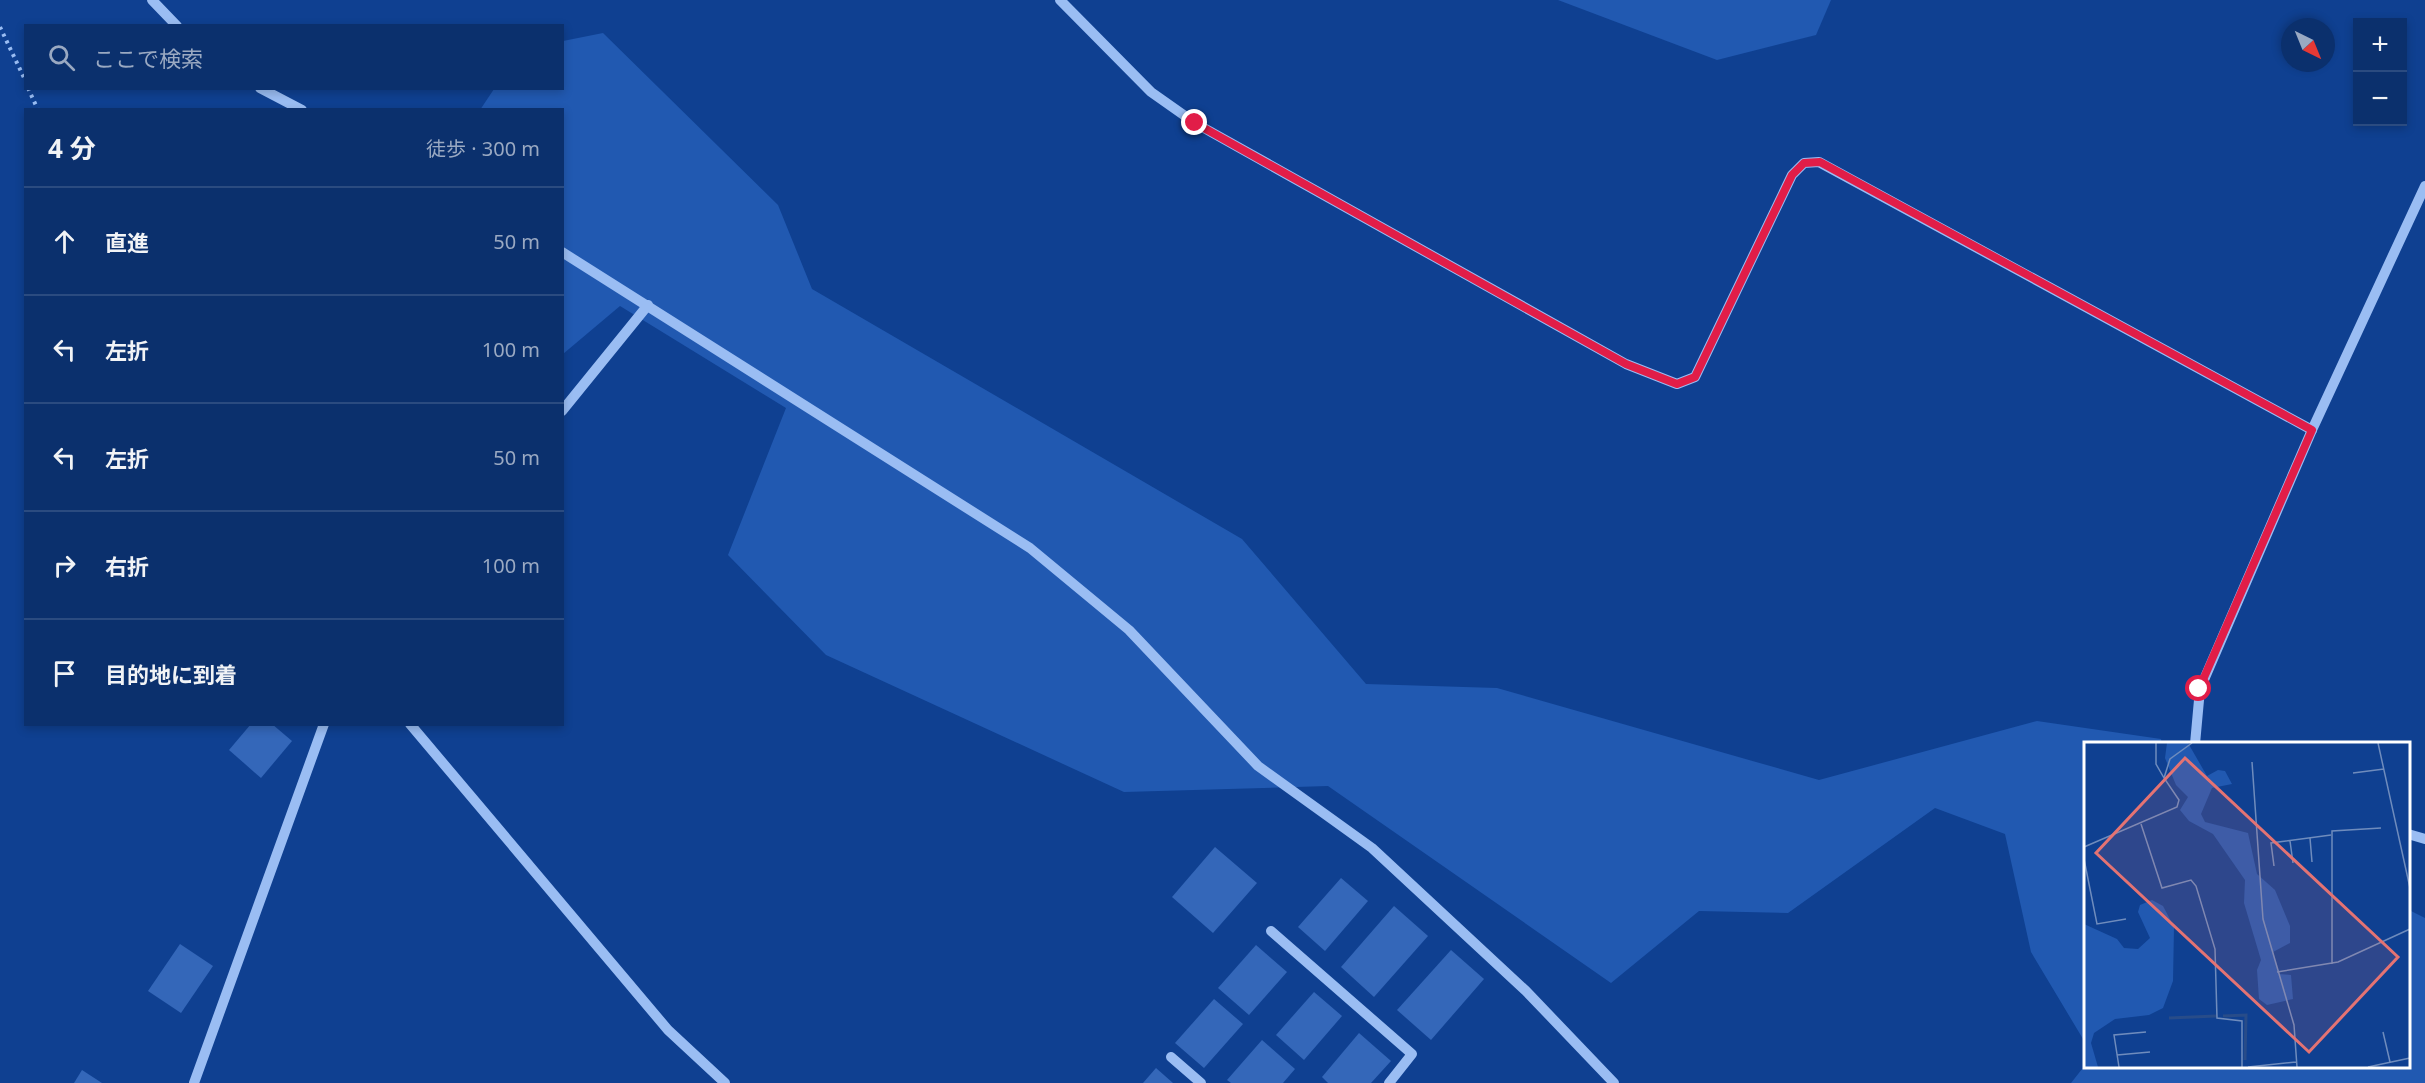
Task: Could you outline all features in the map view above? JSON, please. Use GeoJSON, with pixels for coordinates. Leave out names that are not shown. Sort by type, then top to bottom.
{"type":"FeatureCollection","features":[{"type":"Feature","properties":{"kind":"street"},"geometry":{"type":"LineString","coordinates":[[152,0],[175,24]]}},
{"type":"Feature","properties":{"kind":"street"},"geometry":{"type":"LineString","coordinates":[[1060,0],[1151,92],[1195,123],[1626,364],[1677,384],[1695,377],[1792,175],[1804,163],[1820,162],[2312,430]]}},
{"type":"Feature","properties":{"kind":"street"},"geometry":{"type":"LineString","coordinates":[[264,90],[298,108]]}},
{"type":"Feature","properties":{"kind":"street"},"geometry":{"type":"LineString","coordinates":[[2196,742],[2199,689],[2312,430],[2425,186]]}},
{"type":"Feature","properties":{"kind":"street"},"geometry":{"type":"LineString","coordinates":[[564,253],[1030,548],[1129,630],[1258,766],[1372,848],[1526,991],[1614,1083]]}},
{"type":"Feature","properties":{"kind":"street"},"geometry":{"type":"LineString","coordinates":[[564,409],[648,306]]}},
{"type":"Feature","properties":{"kind":"street"},"geometry":{"type":"LineString","coordinates":[[194,1083],[323,726]]}},
{"type":"Feature","properties":{"kind":"street"},"geometry":{"type":"LineString","coordinates":[[412,726],[669,1030],[725,1083]]}},
{"type":"Feature","properties":{"kind":"street"},"geometry":{"type":"LineString","coordinates":[[2410,834],[2425,838]]}},
{"type":"Feature","properties":{"kind":"street"},"geometry":{"type":"LineString","coordinates":[[1270,931],[1412,1054],[1389,1083]]}},
{"type":"Feature","properties":{"kind":"street"},"geometry":{"type":"LineString","coordinates":[[1172,1057],[1201,1083]]}},
{"type":"Feature","properties":{"kind":"path"},"geometry":{"type":"LineString","coordinates":[[0,27],[24,78]]}},
{"type":"Feature","properties":{"kind":"path"},"geometry":{"type":"LineString","coordinates":[[29,90],[37,108]]}},
{"type":"Feature","properties":{"kind":"shaded area"},"geometry":{"type":"Polygon","coordinates":[[[1558,0],[1831,0],[1816,35],[1717,60],[1558,0]]]}},
{"type":"Feature","properties":{"kind":"shaded area"},"geometry":{"type":"Polygon","coordinates":[[[603,33],[778,205],[812,289],[1242,539],[1366,684],[1497,688],[1819,780],[2037,721],[2161,739],[2162,742],[2084,742],[2084,1041],[2031,952],[2005,834],[1935,808],[1788,913],[1699,911],[1611,983],[1328,786],[1124,792],[826,655],[728,555],[786,408],[620,306],[564,353],[564,108],[481,108],[493,90],[564,90],[564,41],[603,33]]]}},
{"type":"Feature","properties":{"kind":"shaded area"},"geometry":{"type":"Polygon","coordinates":[[[2410,910],[2425,918],[2425,1083],[2071,1083],[2084,1067],[2410,1068],[2410,910]]]}},
{"type":"Feature","properties":{"kind":"building"},"geometry":{"type":"Polygon","coordinates":[[[249,726],[274,726],[292,741],[261,778],[229,750],[249,726]]]}},
{"type":"Feature","properties":{"kind":"building"},"geometry":{"type":"Polygon","coordinates":[[[1215,847],[1257,883],[1213,933],[1172,897],[1215,847]]]}},
{"type":"Feature","properties":{"kind":"building"},"geometry":{"type":"Polygon","coordinates":[[[1341,878],[1368,901],[1325,951],[1298,927],[1341,878]]]}},
{"type":"Feature","properties":{"kind":"building"},"geometry":{"type":"Polygon","coordinates":[[[1394,906],[1428,936],[1374,997],[1341,967],[1394,906]]]}},
{"type":"Feature","properties":{"kind":"building"},"geometry":{"type":"Polygon","coordinates":[[[180,944],[213,966],[181,1013],[148,991],[180,944]]]}},
{"type":"Feature","properties":{"kind":"building"},"geometry":{"type":"Polygon","coordinates":[[[1256,945],[1287,972],[1249,1015],[1218,988],[1256,945]]]}},
{"type":"Feature","properties":{"kind":"building"},"geometry":{"type":"Polygon","coordinates":[[[1451,950],[1484,979],[1431,1040],[1397,1010],[1451,950]]]}},
{"type":"Feature","properties":{"kind":"building"},"geometry":{"type":"Polygon","coordinates":[[[1314,992],[1342,1016],[1304,1060],[1276,1035],[1314,992]]]}},
{"type":"Feature","properties":{"kind":"building"},"geometry":{"type":"Polygon","coordinates":[[[1214,999],[1243,1024],[1204,1068],[1175,1043],[1214,999]]]}},
{"type":"Feature","properties":{"kind":"building"},"geometry":{"type":"Polygon","coordinates":[[[1359,1033],[1391,1061],[1371,1083],[1328,1083],[1322,1077],[1359,1033]]]}},
{"type":"Feature","properties":{"kind":"building"},"geometry":{"type":"Polygon","coordinates":[[[1262,1040],[1295,1069],[1283,1083],[1231,1083],[1227,1080],[1262,1040]]]}},
{"type":"Feature","properties":{"kind":"building"},"geometry":{"type":"Polygon","coordinates":[[[1156,1068],[1173,1083],[1143,1083],[1156,1068]]]}},
{"type":"Feature","properties":{"kind":"building"},"geometry":{"type":"Polygon","coordinates":[[[82,1070],[102,1083],[74,1083],[82,1070]]]}},
{"type":"Feature","properties":{"kind":"route"},"geometry":{"type":"LineString","coordinates":[[1195,123],[1626,364],[1677,384],[1695,377],[1792,175],[1804,163],[1820,162],[2312,430],[2199,689]]}}]}
